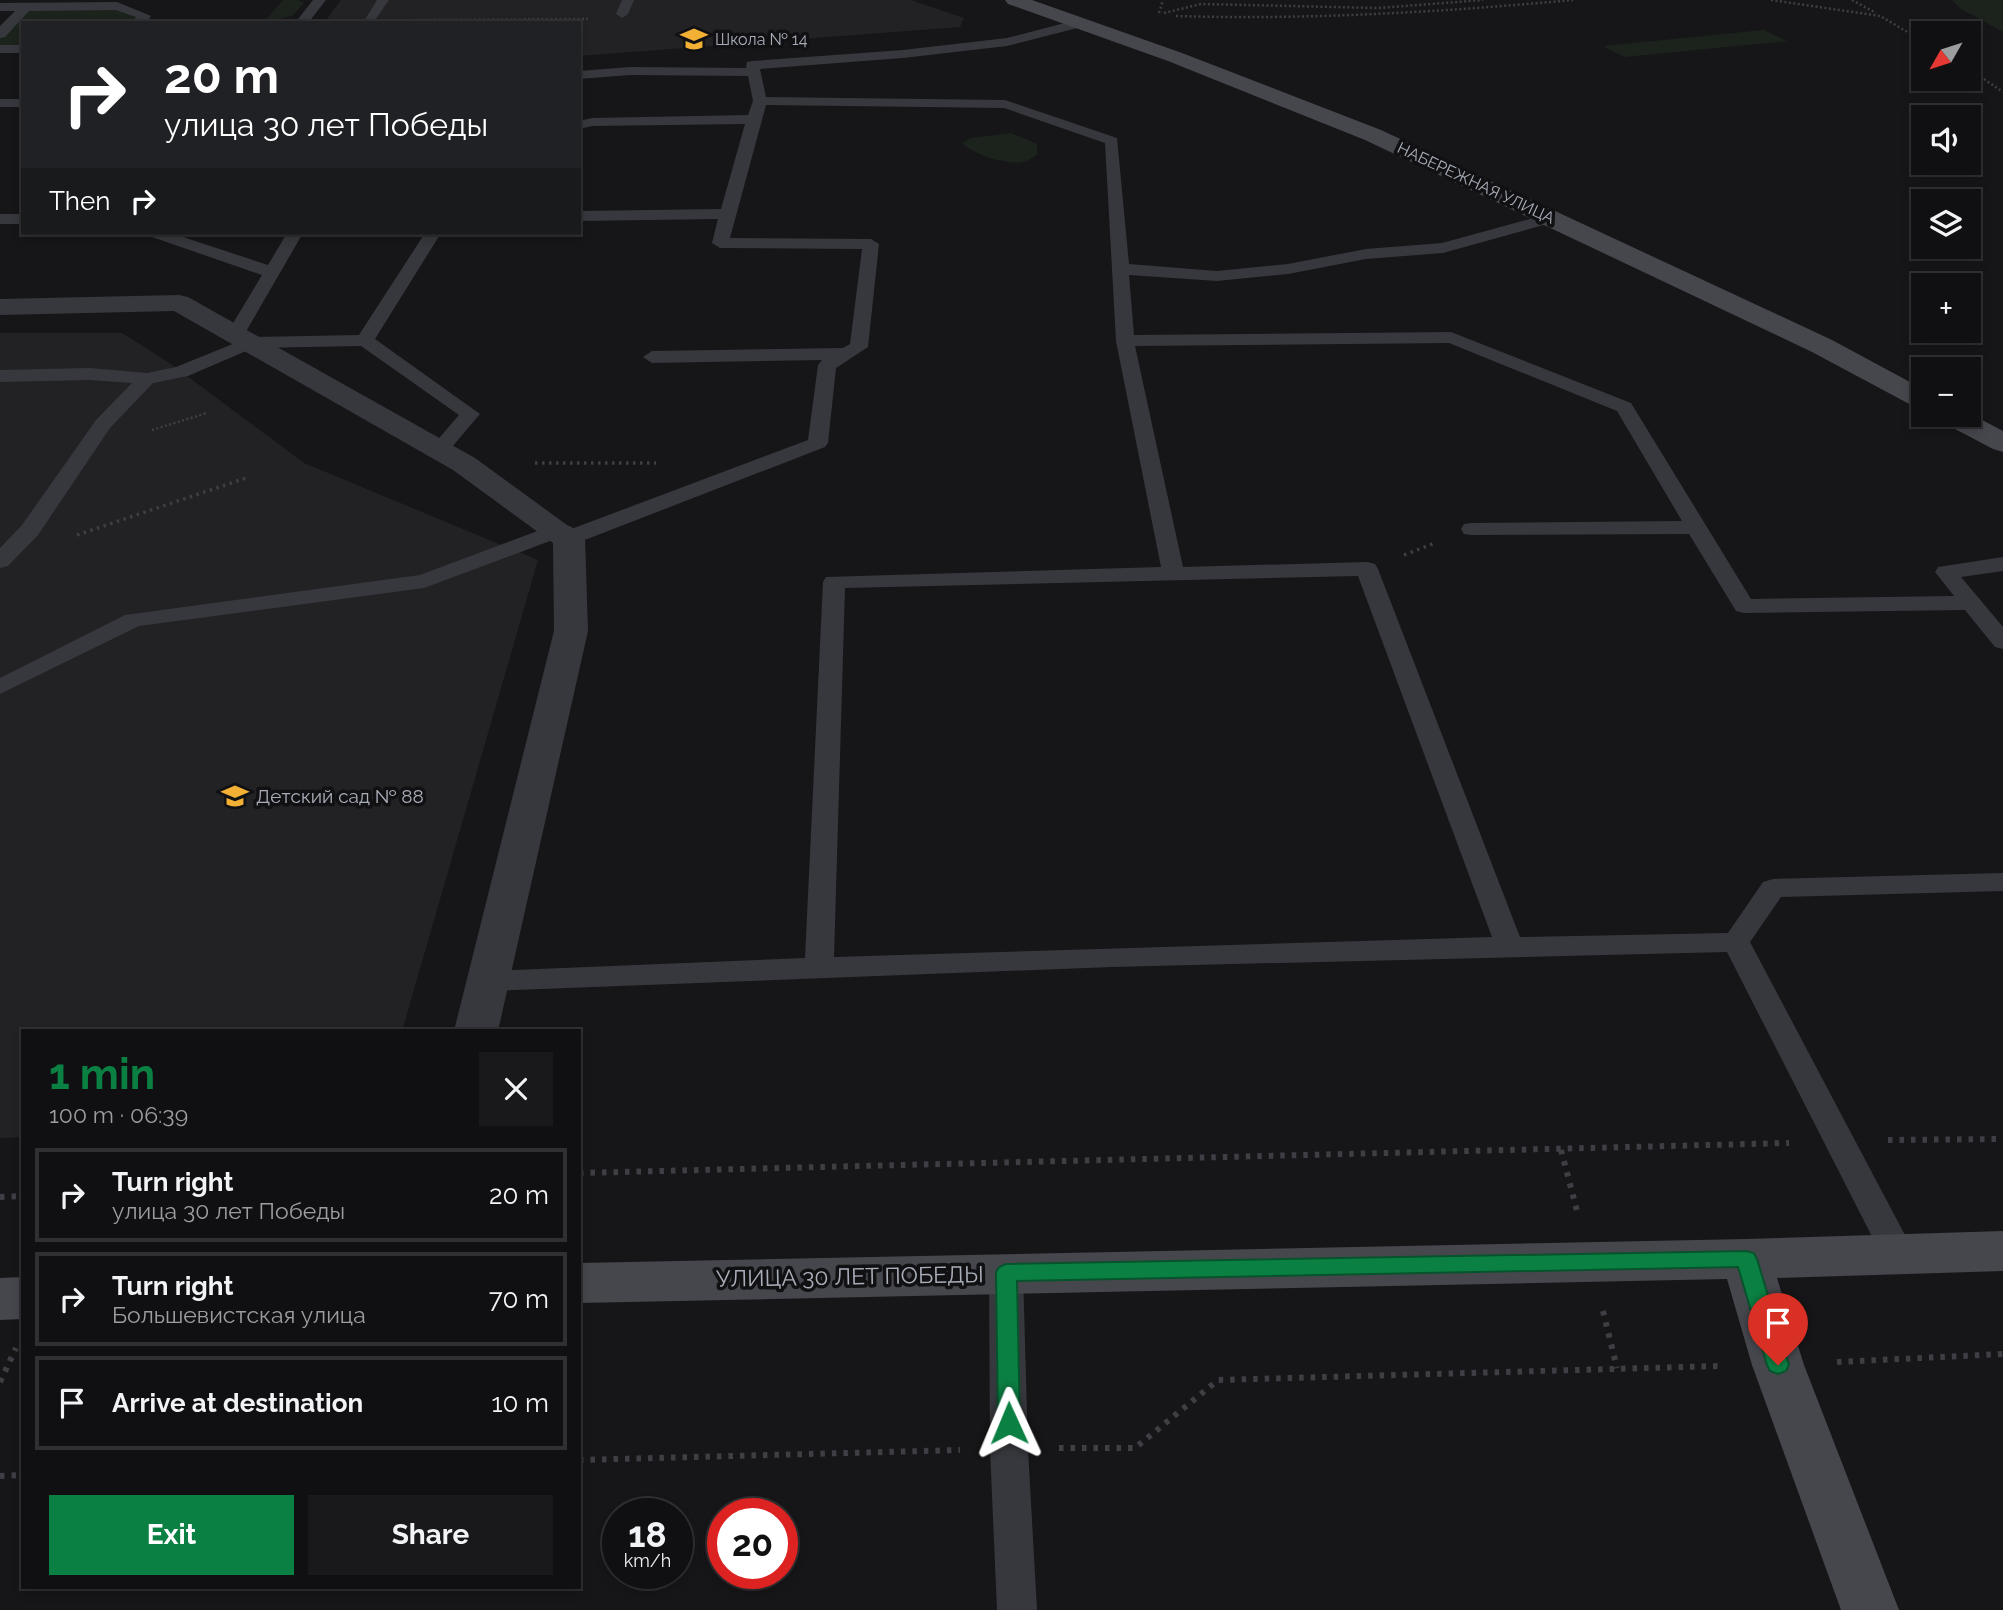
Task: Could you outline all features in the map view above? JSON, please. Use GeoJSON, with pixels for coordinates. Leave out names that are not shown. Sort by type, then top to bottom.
{"type":"FeatureCollection","features":[{"type":"Feature","properties":{"kind":"street","name":"НАБЕРЕЖНАЯ УЛИЦА"},"geometry":{"type":"LineString","coordinates":[[1014,0],[1175,57],[1373,135],[1822,346],[1911,394]]}},
{"type":"Feature","properties":{"kind":"street"},"geometry":{"type":"LineString","coordinates":[[0,307],[179,303],[452,457],[562,535],[571,631],[476,1029]]}},
{"type":"Feature","properties":{"kind":"street"},"geometry":{"type":"LineString","coordinates":[[1973,427],[2003,443]]}},
{"type":"Feature","properties":{"kind":"street","name":"УЛИЦА 30 ЛЕТ ПОБЕДЫ"},"geometry":{"type":"LineString","coordinates":[[581,1283],[1006,1272],[1746,1259],[2003,1251]]}},
{"type":"Feature","properties":{"kind":"street"},"geometry":{"type":"LineString","coordinates":[[1746,1259],[1778,1365],[1870,1610]]}},
{"type":"Feature","properties":{"kind":"street"},"geometry":{"type":"LineString","coordinates":[[0,1299],[20,1322]]}},
{"type":"Feature","properties":{"kind":"lane"},"geometry":{"type":"LineString","coordinates":[[302,21],[320,0]]}},
{"type":"Feature","properties":{"kind":"lane"},"geometry":{"type":"LineString","coordinates":[[368,21],[383,0]]}},
{"type":"Feature","properties":{"kind":"lane"},"geometry":{"type":"LineString","coordinates":[[622,14],[628,0]]}},
{"type":"Feature","properties":{"kind":"lane"},"geometry":{"type":"LineString","coordinates":[[0,7],[117,6],[145,16],[140,21]]}},
{"type":"Feature","properties":{"kind":"lane"},"geometry":{"type":"LineString","coordinates":[[0,34],[25,7]]}},
{"type":"Feature","properties":{"kind":"lane"},"geometry":{"type":"LineString","coordinates":[[0,687],[133,620],[424,581],[562,535],[818,443],[827,365],[859,347],[872,244],[720,243],[760,101],[752,65],[903,54],[1007,42],[1080,23]]}},
{"type":"Feature","properties":{"kind":"lane"},"geometry":{"type":"LineString","coordinates":[[0,49],[21,49]]}},
{"type":"Feature","properties":{"kind":"lane"},"geometry":{"type":"LineString","coordinates":[[581,75],[630,71],[754,72]]}},
{"type":"Feature","properties":{"kind":"lane"},"geometry":{"type":"LineString","coordinates":[[760,101],[1005,104],[1112,141],[1125,341],[1173,574]]}},
{"type":"Feature","properties":{"kind":"lane"},"geometry":{"type":"LineString","coordinates":[[0,103],[21,103]]}},
{"type":"Feature","properties":{"kind":"lane"},"geometry":{"type":"LineString","coordinates":[[581,125],[592,122],[754,119]]}},
{"type":"Feature","properties":{"kind":"lane"},"geometry":{"type":"LineString","coordinates":[[581,216],[728,214]]}},
{"type":"Feature","properties":{"kind":"lane"},"geometry":{"type":"LineString","coordinates":[[1121,269],[1217,276],[1288,269],[1366,254],[1443,248],[1552,218]]}},
{"type":"Feature","properties":{"kind":"lane"},"geometry":{"type":"LineString","coordinates":[[0,219],[21,219]]}},
{"type":"Feature","properties":{"kind":"lane"},"geometry":{"type":"LineString","coordinates":[[161,235],[271,272]]}},
{"type":"Feature","properties":{"kind":"lane"},"geometry":{"type":"LineString","coordinates":[[243,339],[271,272],[294,235]]}},
{"type":"Feature","properties":{"kind":"lane"},"geometry":{"type":"LineString","coordinates":[[365,340],[432,235]]}},
{"type":"Feature","properties":{"kind":"lane"},"geometry":{"type":"LineString","coordinates":[[1125,341],[1451,337],[1624,407],[1744,607],[1972,603]]}},
{"type":"Feature","properties":{"kind":"lane"},"geometry":{"type":"LineString","coordinates":[[0,376],[90,374],[147,379],[181,372],[243,339],[365,340],[470,414],[452,457]]}},
{"type":"Feature","properties":{"kind":"lane"},"geometry":{"type":"LineString","coordinates":[[652,357],[848,354]]}},
{"type":"Feature","properties":{"kind":"lane"},"geometry":{"type":"LineString","coordinates":[[0,561],[30,530],[103,424],[147,379]]}},
{"type":"Feature","properties":{"kind":"lane"},"geometry":{"type":"LineString","coordinates":[[1472,529],[1695,527]]}},
{"type":"Feature","properties":{"kind":"lane"},"geometry":{"type":"LineString","coordinates":[[2003,564],[1946,572],[2003,642]]}},
{"type":"Feature","properties":{"kind":"lane"},"geometry":{"type":"LineString","coordinates":[[820,967],[834,582],[1367,569],[1508,945]]}},
{"type":"Feature","properties":{"kind":"lane"},"geometry":{"type":"LineString","coordinates":[[1736,942],[1773,888],[2003,882]]}},
{"type":"Feature","properties":{"kind":"lane"},"geometry":{"type":"LineString","coordinates":[[488,981],[820,967],[1508,945],[1736,942]]}},
{"type":"Feature","properties":{"kind":"lane"},"geometry":{"type":"LineString","coordinates":[[1736,942],[1898,1254]]}},
{"type":"Feature","properties":{"kind":"lane"},"geometry":{"type":"LineString","coordinates":[[1006,1272],[1009,1449],[1017,1610]]}},
{"type":"Feature","properties":{"kind":"path"},"geometry":{"type":"LineString","coordinates":[[1158,15],[1163,0]]}},
{"type":"Feature","properties":{"kind":"path"},"geometry":{"type":"LineString","coordinates":[[1158,15],[1201,4],[1379,8],[1483,0]]}},
{"type":"Feature","properties":{"kind":"path"},"geometry":{"type":"LineString","coordinates":[[1158,15],[1301,18],[1410,13],[1573,0]]}},
{"type":"Feature","properties":{"kind":"path"},"geometry":{"type":"LineString","coordinates":[[1771,0],[1880,16]]}},
{"type":"Feature","properties":{"kind":"path"},"geometry":{"type":"LineString","coordinates":[[1852,0],[1911,34]]}},
{"type":"Feature","properties":{"kind":"path"},"geometry":{"type":"LineString","coordinates":[[368,21],[592,19]]}},
{"type":"Feature","properties":{"kind":"path"},"geometry":{"type":"LineString","coordinates":[[1981,77],[2003,92]]}},
{"type":"Feature","properties":{"kind":"path"},"geometry":{"type":"LineString","coordinates":[[452,457],[665,463]]}},
{"type":"Feature","properties":{"kind":"path"},"geometry":{"type":"LineString","coordinates":[[0,561],[249,477]]}},
{"type":"Feature","properties":{"kind":"path"},"geometry":{"type":"LineString","coordinates":[[1367,569],[1472,529]]}},
{"type":"Feature","properties":{"kind":"path"},"geometry":{"type":"LineString","coordinates":[[581,1173],[1839,1141],[2001,1139],[2003,1147]]}},
{"type":"Feature","properties":{"kind":"path"},"geometry":{"type":"LineString","coordinates":[[0,1197],[21,1196]]}},
{"type":"Feature","properties":{"kind":"path"},"geometry":{"type":"LineString","coordinates":[[0,1382],[20,1322]]}},
{"type":"Feature","properties":{"kind":"path"},"geometry":{"type":"LineString","coordinates":[[581,1460],[1135,1448],[1218,1380],[1778,1365],[2003,1354]]}},
{"type":"Feature","properties":{"kind":"path"},"geometry":{"type":"LineString","coordinates":[[0,1476],[21,1475]]}},
{"type":"Feature","properties":{"kind":"shaded area"},"geometry":{"type":"Polygon","coordinates":[[[283,0],[298,0],[304,3],[292,16],[265,21],[283,0]]]}},
{"type":"Feature","properties":{"kind":"shaded area","name":"Школа № 14"},"geometry":{"type":"Polygon","coordinates":[[[341,0],[911,0],[964,18],[960,27],[581,56],[581,21],[325,21],[341,0]]]}},
{"type":"Feature","properties":{"kind":"shaded area"},"geometry":{"type":"Polygon","coordinates":[[[1952,0],[2003,0],[2003,32],[1961,9],[1952,0]]]}},
{"type":"Feature","properties":{"kind":"shaded area"},"geometry":{"type":"Polygon","coordinates":[[[117,6],[145,16],[140,21],[21,21],[21,49],[0,49],[0,34],[25,7],[117,6]]]}},
{"type":"Feature","properties":{"kind":"shaded area"},"geometry":{"type":"Polygon","coordinates":[[[1764,30],[1787,41],[1624,57],[1603,46],[1764,30]]]}},
{"type":"Feature","properties":{"kind":"shaded area"},"geometry":{"type":"Polygon","coordinates":[[[1011,133],[1037,144],[1037,155],[1024,162],[1008,162],[981,155],[962,143],[971,138],[1011,133]]]}},
{"type":"Feature","properties":{"kind":"shaded area","name":"Детский сад № 88"},"geometry":{"type":"Polygon","coordinates":[[[0,333],[122,333],[171,364],[304,463],[538,560],[403,1029],[21,1029],[21,1137],[0,1138],[0,333]]]}},
{"type":"Feature","properties":{"kind":"place","name":"Школа № 14"},"geometry":{"type":"Point","coordinates":[694,39]}},
{"type":"Feature","properties":{"kind":"place","name":"Детский сад № 88"},"geometry":{"type":"Point","coordinates":[235,796]}},
{"type":"Feature","properties":{"kind":"route"},"geometry":{"type":"LineString","coordinates":[[1009,1423],[1006,1272],[1746,1259],[1778,1365]]}}]}
